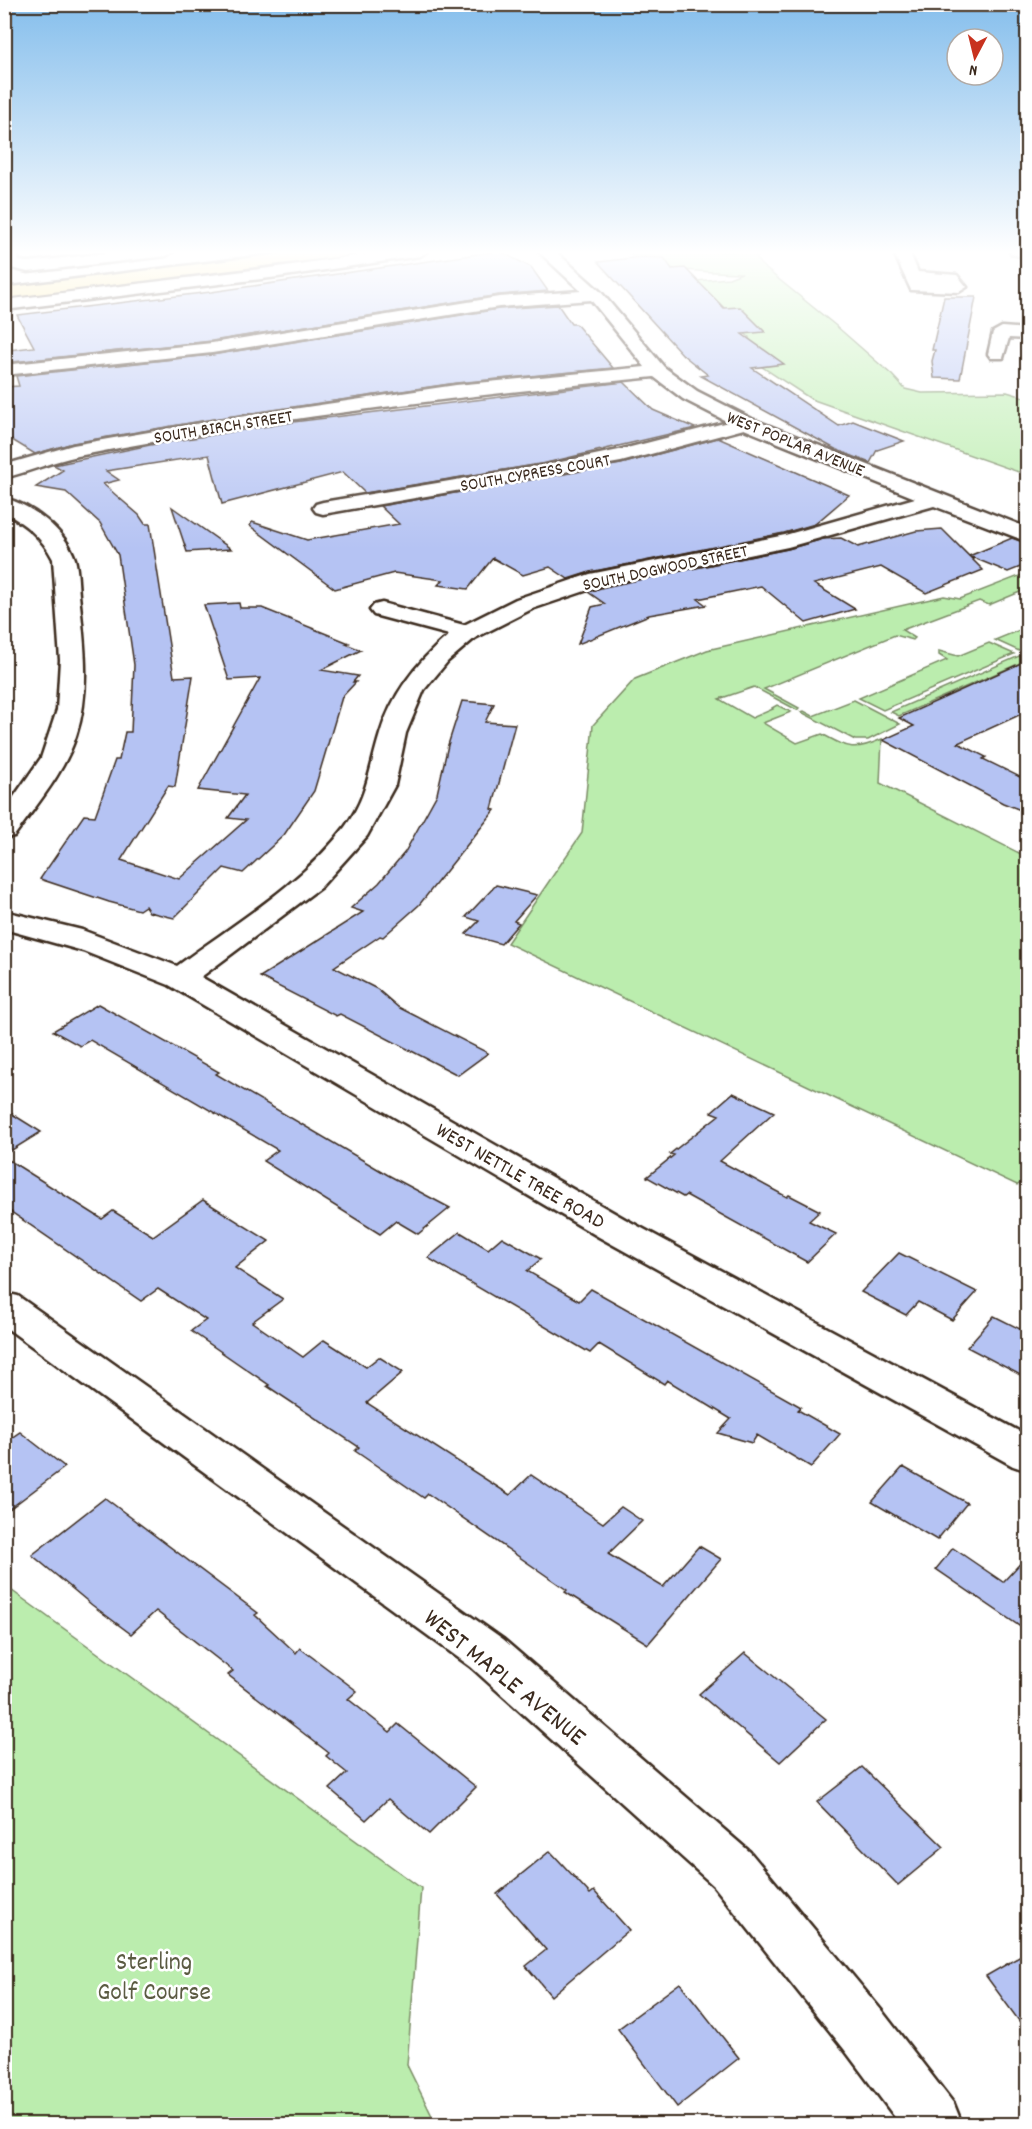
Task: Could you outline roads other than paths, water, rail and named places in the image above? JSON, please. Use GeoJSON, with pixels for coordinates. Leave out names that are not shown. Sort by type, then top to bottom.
{"type":"FeatureCollection","features":[{"type":"Feature","properties":{"kind":"street"},"geometry":{"type":"LineString","coordinates":[[4,370],[190,350]]}},
{"type":"Feature","properties":{"kind":"street","name":"WEST POPLAR AVENUE"},"geometry":{"type":"LineString","coordinates":[[641,350],[658,371],[690,395],[745,423],[1028,536]]}},
{"type":"Feature","properties":{"kind":"street","name":"SOUTH BIRCH STREET"},"geometry":{"type":"LineString","coordinates":[[4,472],[73,451],[207,428],[456,391],[658,371]]}},
{"type":"Feature","properties":{"kind":"street","name":"SOUTH CYPRESS COURT"},"geometry":{"type":"LineString","coordinates":[[323,508],[557,469],[621,456],[745,423]]}},
{"type":"Feature","properties":{"kind":"street","name":"SOUTH DOGWOOD STREET"},"geometry":{"type":"LineString","coordinates":[[180,978],[311,881],[357,830],[382,785],[393,733],[412,688],[439,656],[467,633],[524,604],[598,579],[788,541],[934,499]]}},
{"type":"Feature","properties":{"kind":"street"},"geometry":{"type":"LineString","coordinates":[[4,504],[44,528],[57,543],[64,558],[73,668],[69,718],[54,758],[4,830]]}},
{"type":"Feature","properties":{"kind":"street"},"geometry":{"type":"LineString","coordinates":[[382,610],[467,633]]}},
{"type":"Feature","properties":{"kind":"street","name":"WEST NETTLE TREE ROAD"},"geometry":{"type":"LineString","coordinates":[[4,921],[38,926],[112,949],[180,978],[612,1228],[1028,1455]]}},
{"type":"Feature","properties":{"kind":"street","name":"WEST MAPLE AVENUE"},"geometry":{"type":"LineString","coordinates":[[4,1306],[487,1653],[732,1869],[863,2030],[934,2124]]}},
{"type":"Feature","properties":{"kind":"park label","name":"Sterling Golf Course"},"geometry":{"type":"Point","coordinates":[154,1975]}}]}
